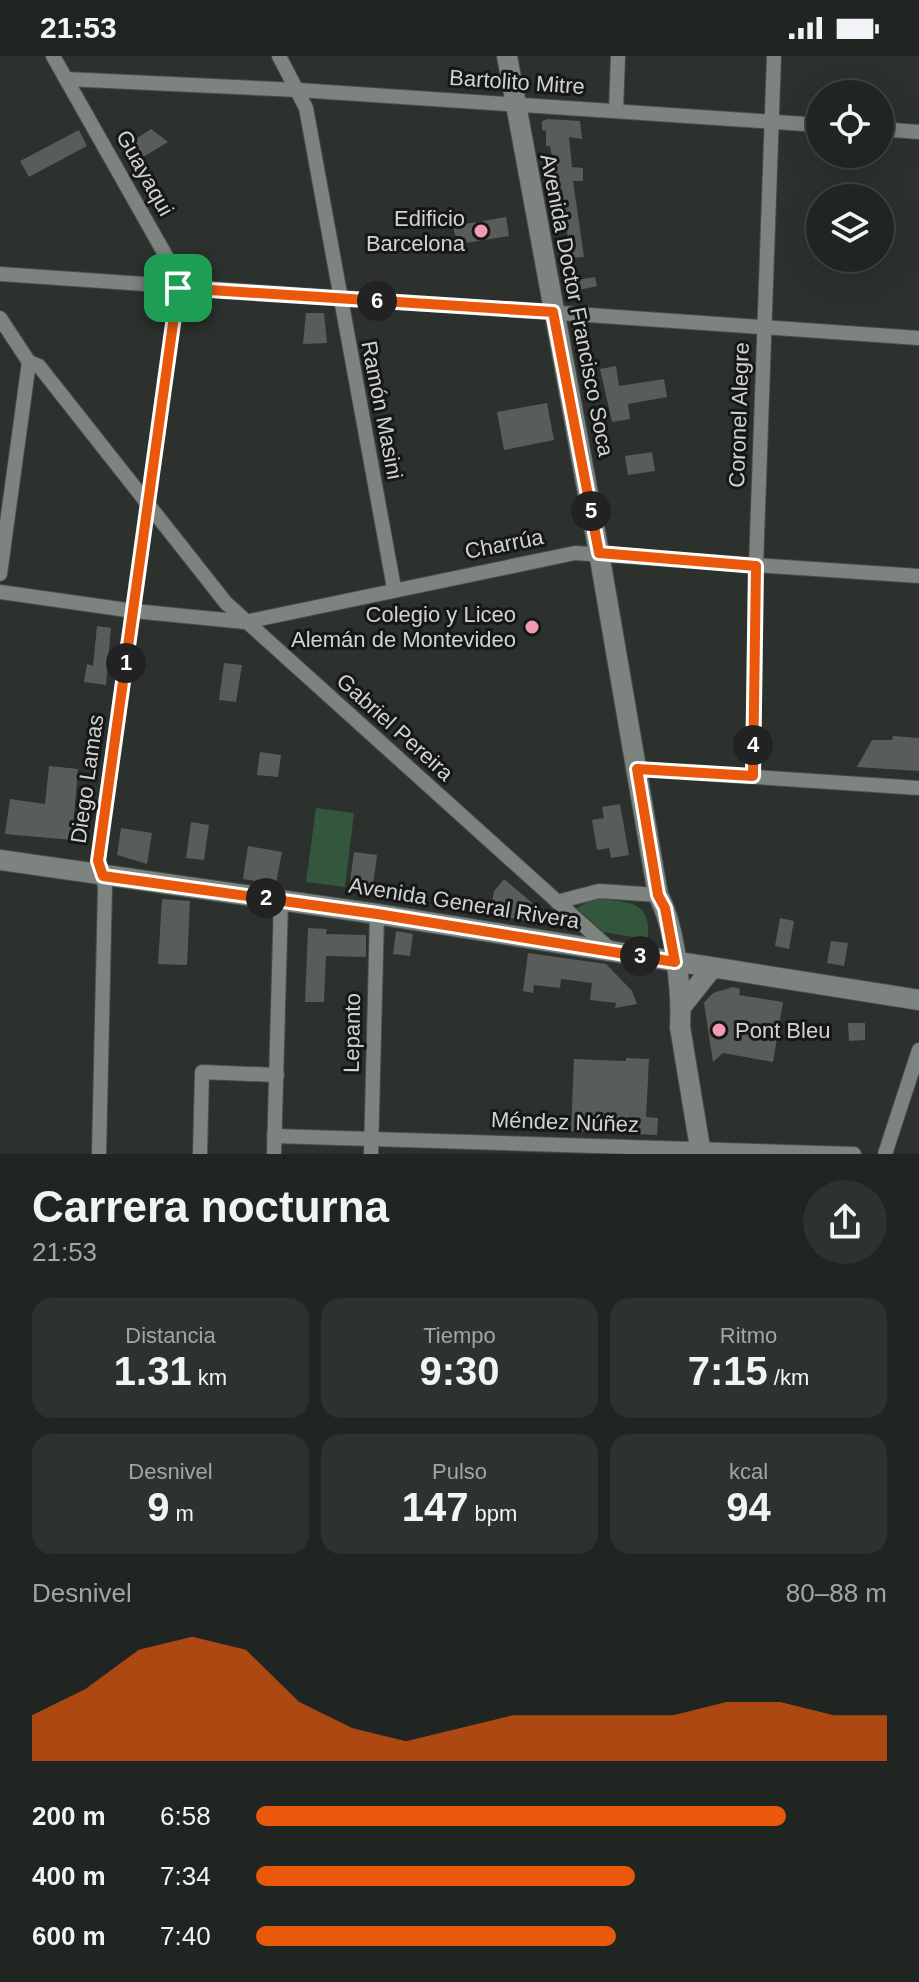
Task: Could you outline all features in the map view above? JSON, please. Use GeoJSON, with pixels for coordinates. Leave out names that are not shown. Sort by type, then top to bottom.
{"type":"FeatureCollection","features":[{"type":"Feature","properties":{"kind":"street","name":"Guayaqui"},"geometry":{"type":"LineString","coordinates":[[53,56],[179,279],[150,507]]}},
{"type":"Feature","properties":{"kind":"street","name":"Ramón Masini"},"geometry":{"type":"LineString","coordinates":[[279,56],[306,108],[394,588]]}},
{"type":"Feature","properties":{"kind":"street","name":"Avenida Doctor Francisco Soca"},"geometry":{"type":"LineString","coordinates":[[507,56],[637,769],[658,895],[654,910],[667,961],[670,1008],[680,1017],[701,1152]]}},
{"type":"Feature","properties":{"kind":"street"},"geometry":{"type":"LineString","coordinates":[[616,111],[618,56]]}},
{"type":"Feature","properties":{"kind":"street","name":"Coronel Alegre"},"geometry":{"type":"LineString","coordinates":[[753,776],[756,566],[774,56]]}},
{"type":"Feature","properties":{"kind":"street","name":"Bartolito Mitre"},"geometry":{"type":"LineString","coordinates":[[66,79],[298,90],[806,124]]}},
{"type":"Feature","properties":{"kind":"street"},"geometry":{"type":"LineString","coordinates":[[894,130],[919,132]]}},
{"type":"Feature","properties":{"kind":"street"},"geometry":{"type":"LineString","coordinates":[[0,274],[919,338]]}},
{"type":"Feature","properties":{"kind":"street","name":"Gabriel Pereira"},"geometry":{"type":"LineString","coordinates":[[0,318],[29,362],[39,366],[245,622],[611,950]]}},
{"type":"Feature","properties":{"kind":"street"},"geometry":{"type":"LineString","coordinates":[[0,574],[29,362]]}},
{"type":"Feature","properties":{"kind":"street","name":"Diego Lamas"},"geometry":{"type":"LineString","coordinates":[[99,1154],[103,876],[98,861],[150,507]]}},
{"type":"Feature","properties":{"kind":"street","name":"Charrúa"},"geometry":{"type":"LineString","coordinates":[[0,592],[134,611],[245,622],[394,588],[575,553],[919,576]]}},
{"type":"Feature","properties":{"kind":"street"},"geometry":{"type":"LineString","coordinates":[[637,769],[919,788]]}},
{"type":"Feature","properties":{"kind":"street","name":"Avenida General Rivera"},"geometry":{"type":"LineString","coordinates":[[0,860],[377,914],[919,1000]]}},
{"type":"Feature","properties":{"kind":"street"},"geometry":{"type":"LineString","coordinates":[[557,902],[599,891],[658,895]]}},
{"type":"Feature","properties":{"kind":"street"},"geometry":{"type":"LineString","coordinates":[[274,1154],[281,900]]}},
{"type":"Feature","properties":{"kind":"street","name":"Lepanto"},"geometry":{"type":"LineString","coordinates":[[371,1154],[377,914]]}},
{"type":"Feature","properties":{"kind":"street"},"geometry":{"type":"LineString","coordinates":[[680,1017],[712,968]]}},
{"type":"Feature","properties":{"kind":"street"},"geometry":{"type":"LineString","coordinates":[[885,1154],[919,1050]]}},
{"type":"Feature","properties":{"kind":"street"},"geometry":{"type":"LineString","coordinates":[[200,1154],[202,1072],[277,1075]]}},
{"type":"Feature","properties":{"kind":"street","name":"Méndez Núñez"},"geometry":{"type":"LineString","coordinates":[[274,1136],[372,1138],[480,1148],[854,1154]]}},
{"type":"Feature","properties":{"kind":"green space"},"geometry":{"type":"Polygon","coordinates":[[[316,808],[354,813],[345,887],[306,882],[316,808]]]}},
{"type":"Feature","properties":{"kind":"green space"},"geometry":{"type":"Polygon","coordinates":[[[595,898],[626,902],[641,909],[648,924],[648,937],[644,939],[603,932],[577,908],[595,898]]]}},
{"type":"Feature","properties":{"kind":"building"},"geometry":{"type":"Polygon","coordinates":[[[542,121],[580,121],[582,139],[569,137],[572,167],[583,168],[583,181],[573,181],[584,257],[572,258],[550,146],[546,146],[546,131],[542,130],[542,121]]]}},
{"type":"Feature","properties":{"kind":"building"},"geometry":{"type":"Polygon","coordinates":[[[151,129],[168,142],[135,162],[125,146],[151,129]]]}},
{"type":"Feature","properties":{"kind":"building"},"geometry":{"type":"Polygon","coordinates":[[[79,130],[87,146],[29,177],[20,161],[79,130]]]}},
{"type":"Feature","properties":{"kind":"building","name":"Edificio Barcelona"},"geometry":{"type":"Polygon","coordinates":[[[506,217],[509,236],[465,243],[455,235],[453,226],[506,217]]]}},
{"type":"Feature","properties":{"kind":"building"},"geometry":{"type":"Polygon","coordinates":[[[595,277],[597,286],[579,290],[577,280],[595,277]]]}},
{"type":"Feature","properties":{"kind":"building"},"geometry":{"type":"Polygon","coordinates":[[[306,313],[324,313],[327,343],[303,344],[306,313]]]}},
{"type":"Feature","properties":{"kind":"building"},"geometry":{"type":"Polygon","coordinates":[[[616,366],[619,386],[664,379],[667,397],[628,404],[630,419],[612,422],[600,369],[616,366]]]}},
{"type":"Feature","properties":{"kind":"building"},"geometry":{"type":"Polygon","coordinates":[[[547,403],[554,440],[504,450],[497,412],[547,403]]]}},
{"type":"Feature","properties":{"kind":"building"},"geometry":{"type":"Polygon","coordinates":[[[652,452],[655,471],[628,475],[625,456],[652,452]]]}},
{"type":"Feature","properties":{"kind":"building"},"geometry":{"type":"Polygon","coordinates":[[[97,626],[111,628],[106,685],[84,682],[87,664],[93,666],[97,626]]]}},
{"type":"Feature","properties":{"kind":"building"},"geometry":{"type":"Polygon","coordinates":[[[224,663],[242,665],[236,702],[219,700],[224,663]]]}},
{"type":"Feature","properties":{"kind":"building"},"geometry":{"type":"Polygon","coordinates":[[[893,736],[919,738],[919,771],[857,767],[872,740],[892,740],[893,736]]]}},
{"type":"Feature","properties":{"kind":"building"},"geometry":{"type":"Polygon","coordinates":[[[260,752],[281,755],[278,777],[257,775],[260,752]]]}},
{"type":"Feature","properties":{"kind":"building"},"geometry":{"type":"Polygon","coordinates":[[[49,766],[78,769],[72,840],[5,834],[10,799],[45,804],[49,766]]]}},
{"type":"Feature","properties":{"kind":"building"},"geometry":{"type":"Polygon","coordinates":[[[620,804],[629,855],[611,858],[609,848],[597,850],[592,820],[604,818],[602,807],[620,804]]]}},
{"type":"Feature","properties":{"kind":"building"},"geometry":{"type":"Polygon","coordinates":[[[191,822],[209,825],[204,860],[186,858],[191,822]]]}},
{"type":"Feature","properties":{"kind":"building"},"geometry":{"type":"Polygon","coordinates":[[[121,828],[152,833],[147,864],[117,855],[121,828]]]}},
{"type":"Feature","properties":{"kind":"building"},"geometry":{"type":"Polygon","coordinates":[[[248,846],[282,852],[276,884],[243,879],[248,846]]]}},
{"type":"Feature","properties":{"kind":"building"},"geometry":{"type":"Polygon","coordinates":[[[354,852],[377,855],[373,885],[350,882],[354,852]]]}},
{"type":"Feature","properties":{"kind":"building"},"geometry":{"type":"Polygon","coordinates":[[[504,879],[537,907],[535,922],[490,915],[494,891],[504,879]]]}},
{"type":"Feature","properties":{"kind":"building"},"geometry":{"type":"Polygon","coordinates":[[[162,899],[190,901],[187,965],[158,964],[162,899]]]}},
{"type":"Feature","properties":{"kind":"building"},"geometry":{"type":"Polygon","coordinates":[[[780,918],[794,921],[789,949],[775,946],[780,918]]]}},
{"type":"Feature","properties":{"kind":"building"},"geometry":{"type":"Polygon","coordinates":[[[308,928],[327,929],[326,934],[366,935],[366,957],[326,956],[324,1002],[305,1002],[308,928]]]}},
{"type":"Feature","properties":{"kind":"building"},"geometry":{"type":"Polygon","coordinates":[[[396,931],[413,934],[410,956],[393,954],[396,931]]]}},
{"type":"Feature","properties":{"kind":"building"},"geometry":{"type":"Polygon","coordinates":[[[831,941],[848,943],[844,966],[827,963],[831,941]]]}},
{"type":"Feature","properties":{"kind":"building"},"geometry":{"type":"Polygon","coordinates":[[[528,953],[606,964],[632,991],[637,1004],[615,1008],[616,1003],[590,1000],[592,983],[561,979],[560,988],[534,985],[533,993],[523,991],[528,953]]]}},
{"type":"Feature","properties":{"kind":"building"},"geometry":{"type":"Polygon","coordinates":[[[733,987],[740,989],[739,995],[783,1002],[773,1062],[723,1053],[713,1062],[704,1003],[713,993],[733,987]]]}},
{"type":"Feature","properties":{"kind":"building"},"geometry":{"type":"Polygon","coordinates":[[[848,1023],[865,1023],[865,1040],[849,1041],[848,1023]]]}},
{"type":"Feature","properties":{"kind":"building"},"geometry":{"type":"Polygon","coordinates":[[[626,1058],[649,1059],[646,1117],[658,1118],[657,1135],[571,1131],[574,1059],[626,1061],[626,1058]]]}},
{"type":"Feature","properties":{"kind":"place","name":"Edificio Barcelona"},"geometry":{"type":"Point","coordinates":[481,231]}},
{"type":"Feature","properties":{"kind":"place","name":"Colegio y Liceo Alemán de Montevideo"},"geometry":{"type":"Point","coordinates":[532,627]}},
{"type":"Feature","properties":{"kind":"place","name":"Pont Bleu"},"geometry":{"type":"Point","coordinates":[719,1030]}},
{"type":"Feature","properties":{"kind":"route"},"geometry":{"type":"LineString","coordinates":[[178,288],[553,312],[599,553],[756,566],[753,776],[637,769],[658,895],[665,908],[675,962],[377,914],[103,876],[98,861],[150,507],[178,288]]}}]}
